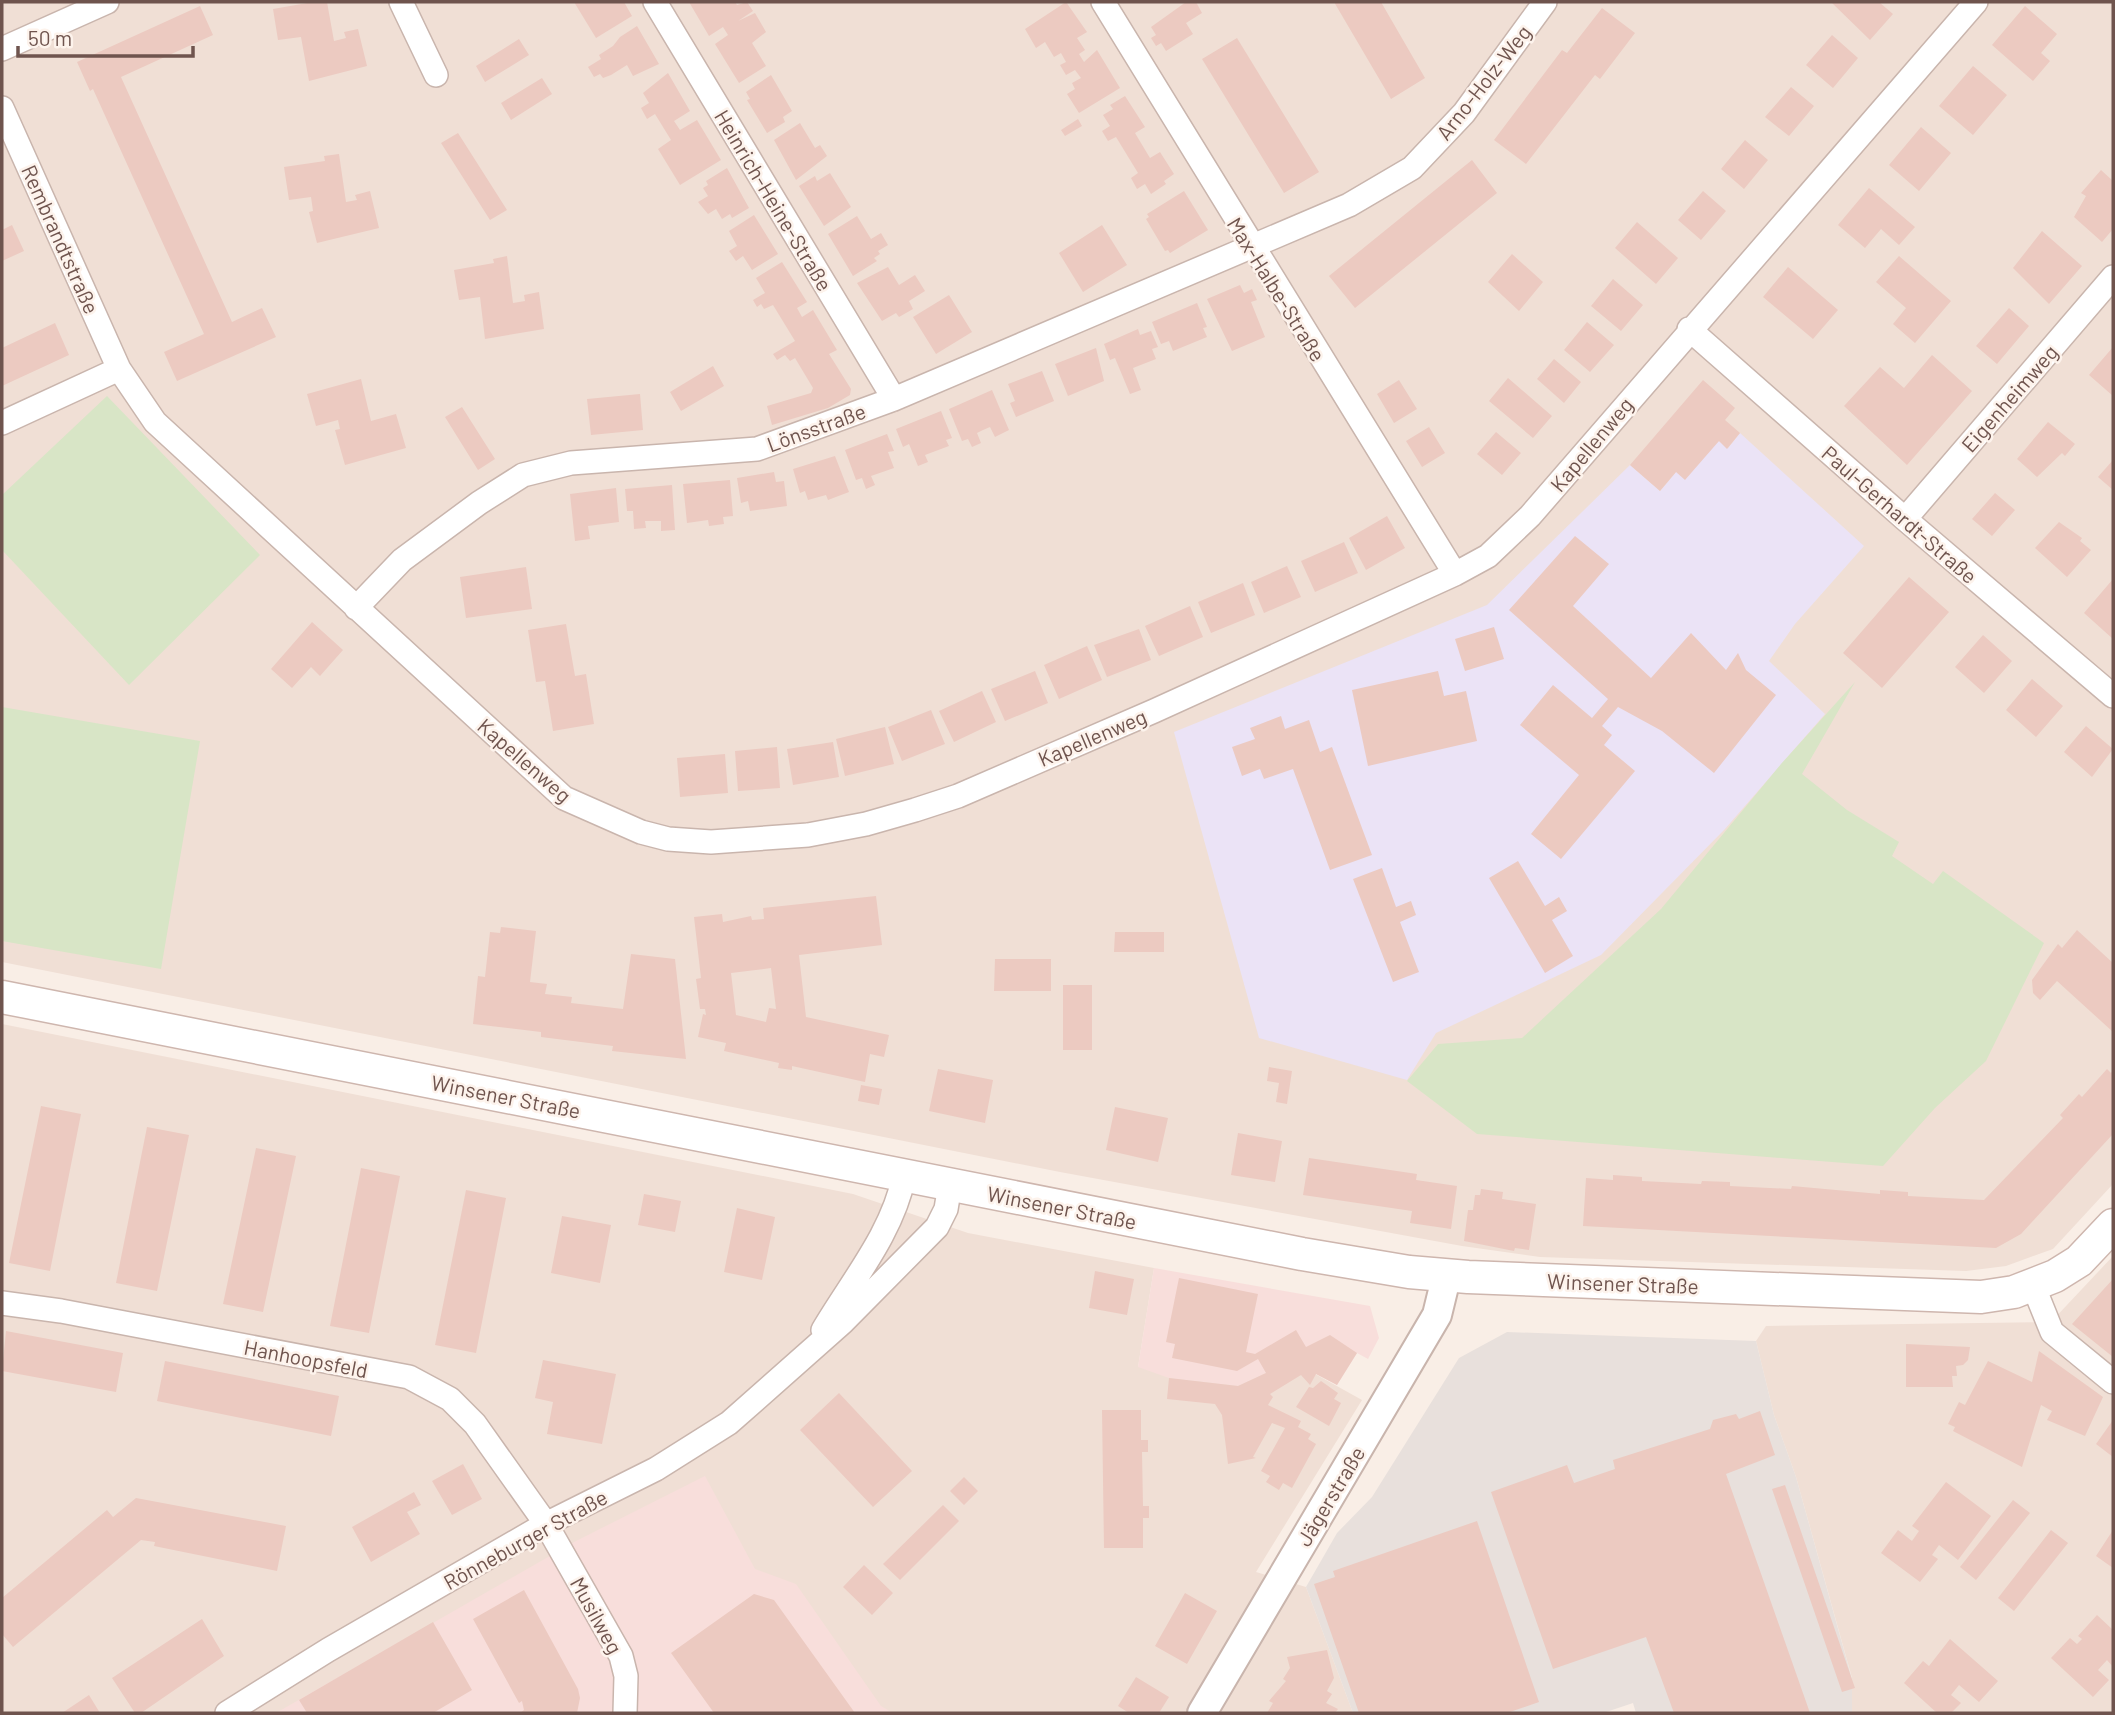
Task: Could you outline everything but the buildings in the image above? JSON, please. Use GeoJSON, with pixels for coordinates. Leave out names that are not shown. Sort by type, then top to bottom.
{"type":"FeatureCollection","features":[{"type":"Feature","properties":{"kind":"main road","name":"Winsener Straße"},"geometry":{"type":"LineString","coordinates":[[2,997],[950,1185],[1409,1272],[1981,1297],[2033,1285],[2079,1261],[2113,1225]]}},
{"type":"Feature","properties":{"kind":"street"},"geometry":{"type":"LineString","coordinates":[[2,49],[107,2]]}},
{"type":"Feature","properties":{"kind":"street"},"geometry":{"type":"LineString","coordinates":[[401,2],[436,75]]}},
{"type":"Feature","properties":{"kind":"street","name":"Heinrich-Heine-Straße"},"geometry":{"type":"LineString","coordinates":[[655,2],[894,399]]}},
{"type":"Feature","properties":{"kind":"street","name":"Kapellenweg"},"geometry":{"type":"LineString","coordinates":[[120,369],[155,422],[564,798],[641,832],[668,839],[711,842],[773,839],[854,826],[958,796],[1455,574],[1488,556],[1530,516],[1689,329],[1976,2]]}},
{"type":"Feature","properties":{"kind":"street","name":"Max-Halbe-Straße"},"geometry":{"type":"LineString","coordinates":[[1112,5],[1250,246],[1455,574]]}},
{"type":"Feature","properties":{"kind":"street","name":"Arno-Holz-Weg"},"geometry":{"type":"LineString","coordinates":[[1250,246],[1349,205],[1412,168],[1464,113],[1538,7]]}},
{"type":"Feature","properties":{"kind":"street","name":"Rembrandtstraße"},"geometry":{"type":"LineString","coordinates":[[2,108],[120,369]]}},
{"type":"Feature","properties":{"kind":"street","name":"Lönsstraße"},"geometry":{"type":"LineString","coordinates":[[356,608],[402,560],[479,503],[523,475],[571,463],[757,449],[894,399],[1250,246]]}},
{"type":"Feature","properties":{"kind":"street","name":"Eigenheimweg"},"geometry":{"type":"LineString","coordinates":[[1905,519],[2113,277]]}},
{"type":"Feature","properties":{"kind":"street","name":"Paul-Gerhardt-Straße"},"geometry":{"type":"LineString","coordinates":[[1689,329],[1905,519],[2113,696]]}},
{"type":"Feature","properties":{"kind":"street"},"geometry":{"type":"LineString","coordinates":[[2,423],[120,369]]}},
{"type":"Feature","properties":{"kind":"street","name":"Rönneburger Straße"},"geometry":{"type":"LineString","coordinates":[[811,1350],[890,1220],[900,1198],[904,1176]]}},
{"type":"Feature","properties":{"kind":"street","name":"Rönneburger Straße"},"geometry":{"type":"LineString","coordinates":[[227,1713],[328,1650],[546,1524],[656,1469],[729,1423],[842,1323],[937,1227],[946,1209],[950,1185]]}},
{"type":"Feature","properties":{"kind":"street","name":"Jägerstraße"},"geometry":{"type":"LineString","coordinates":[[1202,1713],[1437,1315],[1447,1274]]}},
{"type":"Feature","properties":{"kind":"street"},"geometry":{"type":"LineString","coordinates":[[2033,1285],[2052,1332],[2113,1382]]}},
{"type":"Feature","properties":{"kind":"street","name":"Hanhoopsfeld"},"geometry":{"type":"LineString","coordinates":[[2,1303],[61,1311],[409,1377],[450,1399],[475,1424],[546,1524]]}},
{"type":"Feature","properties":{"kind":"street","name":"Musilweg"},"geometry":{"type":"LineString","coordinates":[[546,1524],[621,1656],[626,1676],[625,1713]]}},
{"type":"Feature","properties":{"kind":"shaded area"},"geometry":{"type":"Polygon","coordinates":[[[2,2],[2113,2],[2113,1184],[2053,1249],[2006,1266],[1966,1271],[1540,1257],[1462,1246],[1060,1172],[2,962],[2,2]]]}},
{"type":"Feature","properties":{"kind":"shaded area"},"geometry":{"type":"Polygon","coordinates":[[[1740,433],[1864,546],[1795,624],[1769,661],[1825,714],[1724,830],[1601,955],[1436,1033],[1407,1080],[1259,1038],[1174,732],[1487,605],[1630,465],[1660,491],[1676,472],[1719,441],[1728,448],[1740,433]]]}},
{"type":"Feature","properties":{"kind":"shaded area"},"geometry":{"type":"Polygon","coordinates":[[[2,1024],[853,1194],[968,1233],[1154,1268],[1138,1367],[1308,1370],[1362,1400],[1256,1572],[1306,1587],[1353,1713],[2,1713],[2,1024]]]}},
{"type":"Feature","properties":{"kind":"shaded area"},"geometry":{"type":"Polygon","coordinates":[[[2113,1256],[2113,1713],[1852,1713],[1852,1678],[1796,1477],[1774,1415],[1756,1341],[1766,1326],[2051,1322],[2113,1256]]]}},
{"type":"Feature","properties":{"kind":"shaded area"},"geometry":{"type":"Polygon","coordinates":[[[1154,1268],[1370,1306],[1379,1338],[1368,1359],[1357,1353],[1337,1385],[1316,1374],[1266,1373],[1238,1386],[1169,1378],[1138,1367],[1154,1268]]]}},
{"type":"Feature","properties":{"kind":"shaded area"},"geometry":{"type":"Polygon","coordinates":[[[1507,1332],[1756,1341],[1774,1415],[1796,1477],[1852,1679],[1852,1713],[1636,1713],[1633,1703],[1603,1713],[1353,1713],[1306,1587],[1337,1533],[1372,1497],[1459,1358],[1507,1332]]]}},
{"type":"Feature","properties":{"kind":"shaded area"},"geometry":{"type":"Polygon","coordinates":[[[705,1476],[755,1569],[796,1584],[881,1706],[893,1713],[276,1713],[576,1541],[705,1476]]]}},
{"type":"Feature","properties":{"kind":"green space"},"geometry":{"type":"Polygon","coordinates":[[[107,396],[260,555],[129,685],[2,550],[2,495],[107,396]]]}},
{"type":"Feature","properties":{"kind":"green space"},"geometry":{"type":"Polygon","coordinates":[[[1855,682],[1802,774],[1847,810],[1899,842],[1892,856],[1933,884],[1943,871],[2044,943],[1986,1061],[1935,1108],[1883,1166],[1477,1134],[1407,1081],[1438,1044],[1522,1038],[1661,909],[1781,764],[1855,682]]]}},
{"type":"Feature","properties":{"kind":"green space"},"geometry":{"type":"Polygon","coordinates":[[[2,707],[200,741],[161,969],[2,941],[2,707]]]}}]}
